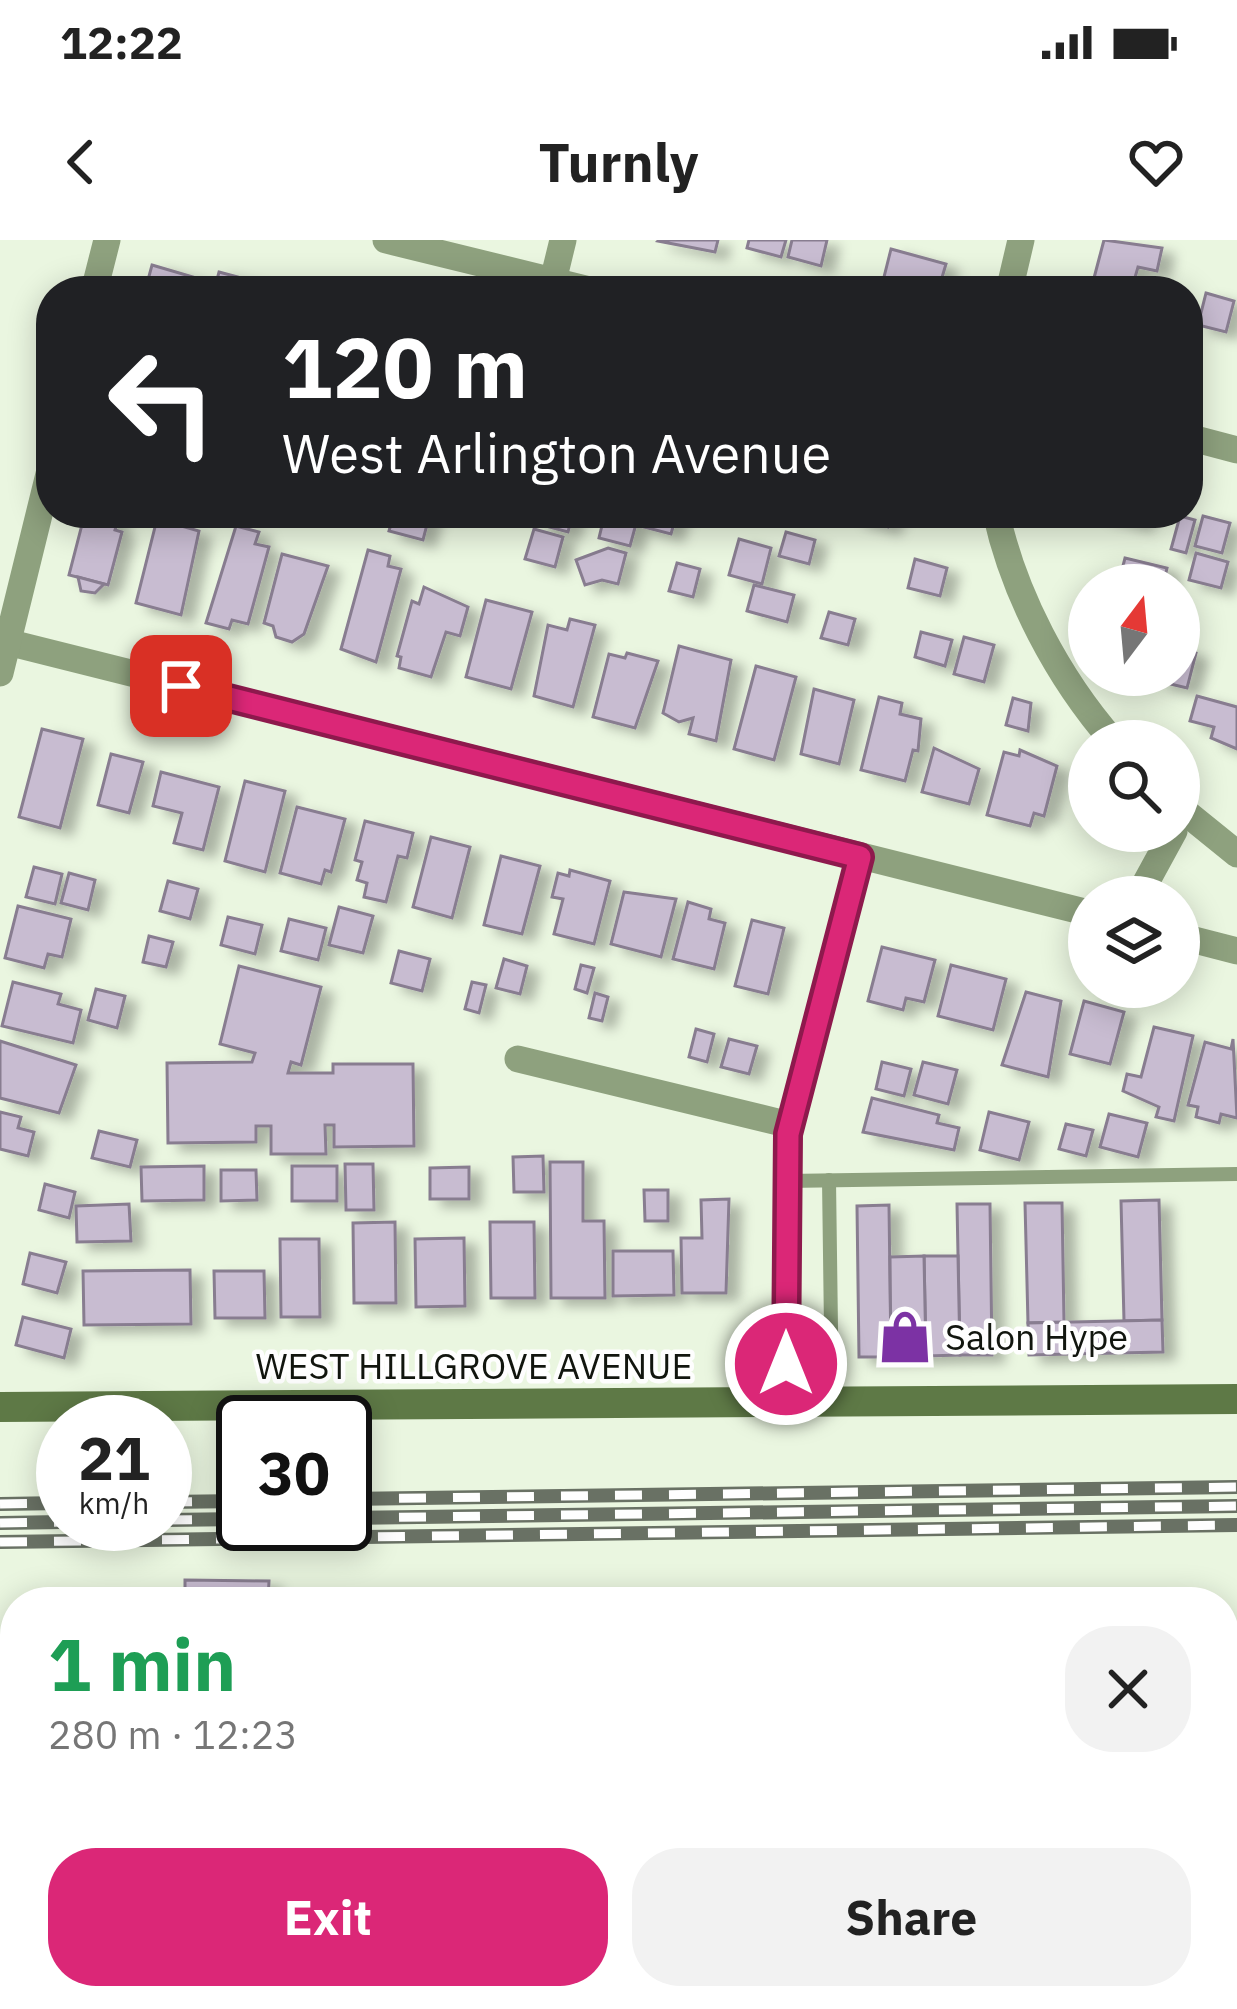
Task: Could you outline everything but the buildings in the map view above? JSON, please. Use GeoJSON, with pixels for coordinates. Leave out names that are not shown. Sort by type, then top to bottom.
{"type":"FeatureCollection","features":[{"type":"Feature","properties":{"kind":"street"},"geometry":{"type":"LineString","coordinates":[[98,276],[107,240]]}},
{"type":"Feature","properties":{"kind":"street"},"geometry":{"type":"LineString","coordinates":[[386,240],[533,276]]}},
{"type":"Feature","properties":{"kind":"street"},"geometry":{"type":"LineString","coordinates":[[554,276],[563,240]]}},
{"type":"Feature","properties":{"kind":"street"},"geometry":{"type":"LineString","coordinates":[[1013,276],[1022,240]]}},
{"type":"Feature","properties":{"kind":"street"},"geometry":{"type":"LineString","coordinates":[[1203,441],[1237,450]]}},
{"type":"Feature","properties":{"kind":"street"},"geometry":{"type":"LineString","coordinates":[[0,673],[36,527]]}},
{"type":"Feature","properties":{"kind":"street"},"geometry":{"type":"LineString","coordinates":[[1002,528],[1041,634],[1096,720]]}},
{"type":"Feature","properties":{"kind":"street"},"geometry":{"type":"LineString","coordinates":[[8,642],[1068,908]]}},
{"type":"Feature","properties":{"kind":"street"},"geometry":{"type":"LineString","coordinates":[[1200,831],[1237,854]]}},
{"type":"Feature","properties":{"kind":"street"},"geometry":{"type":"LineString","coordinates":[[786,1404],[790,1125],[860,857]]}},
{"type":"Feature","properties":{"kind":"street"},"geometry":{"type":"LineString","coordinates":[[1200,941],[1237,951]]}},
{"type":"Feature","properties":{"kind":"street"},"geometry":{"type":"LineString","coordinates":[[518,1059],[541,1060],[790,1125]]}},
{"type":"Feature","properties":{"kind":"street","name":"WEST HILLGROVE AVENUE"},"geometry":{"type":"LineString","coordinates":[[0,1407],[1237,1399]]}},
{"type":"Feature","properties":{"kind":"lane"},"geometry":{"type":"LineString","coordinates":[[787,1181],[1237,1174]]}},
{"type":"Feature","properties":{"kind":"lane"},"geometry":{"type":"LineString","coordinates":[[829,1180],[832,1404]]}},
{"type":"Feature","properties":{"kind":"railway"},"geometry":{"type":"LineString","coordinates":[[372,1499],[1237,1487]]}},
{"type":"Feature","properties":{"kind":"railway"},"geometry":{"type":"LineString","coordinates":[[192,1502],[216,1501]]}},
{"type":"Feature","properties":{"kind":"railway"},"geometry":{"type":"LineString","coordinates":[[0,1504],[36,1503]]}},
{"type":"Feature","properties":{"kind":"railway"},"geometry":{"type":"LineString","coordinates":[[372,1518],[1237,1506]]}},
{"type":"Feature","properties":{"kind":"railway"},"geometry":{"type":"LineString","coordinates":[[192,1520],[216,1519]]}},
{"type":"Feature","properties":{"kind":"railway"},"geometry":{"type":"LineString","coordinates":[[0,1523],[36,1522]]}},
{"type":"Feature","properties":{"kind":"railway"},"geometry":{"type":"LineString","coordinates":[[0,1542],[1237,1525]]}},
{"type":"Feature","properties":{"kind":"place","name":"Salon Hype"},"geometry":{"type":"Point","coordinates":[905,1337]}},
{"type":"Feature","properties":{"kind":"route"},"geometry":{"type":"LineString","coordinates":[[181,686],[860,857],[788,1134],[786,1364]]}}]}
